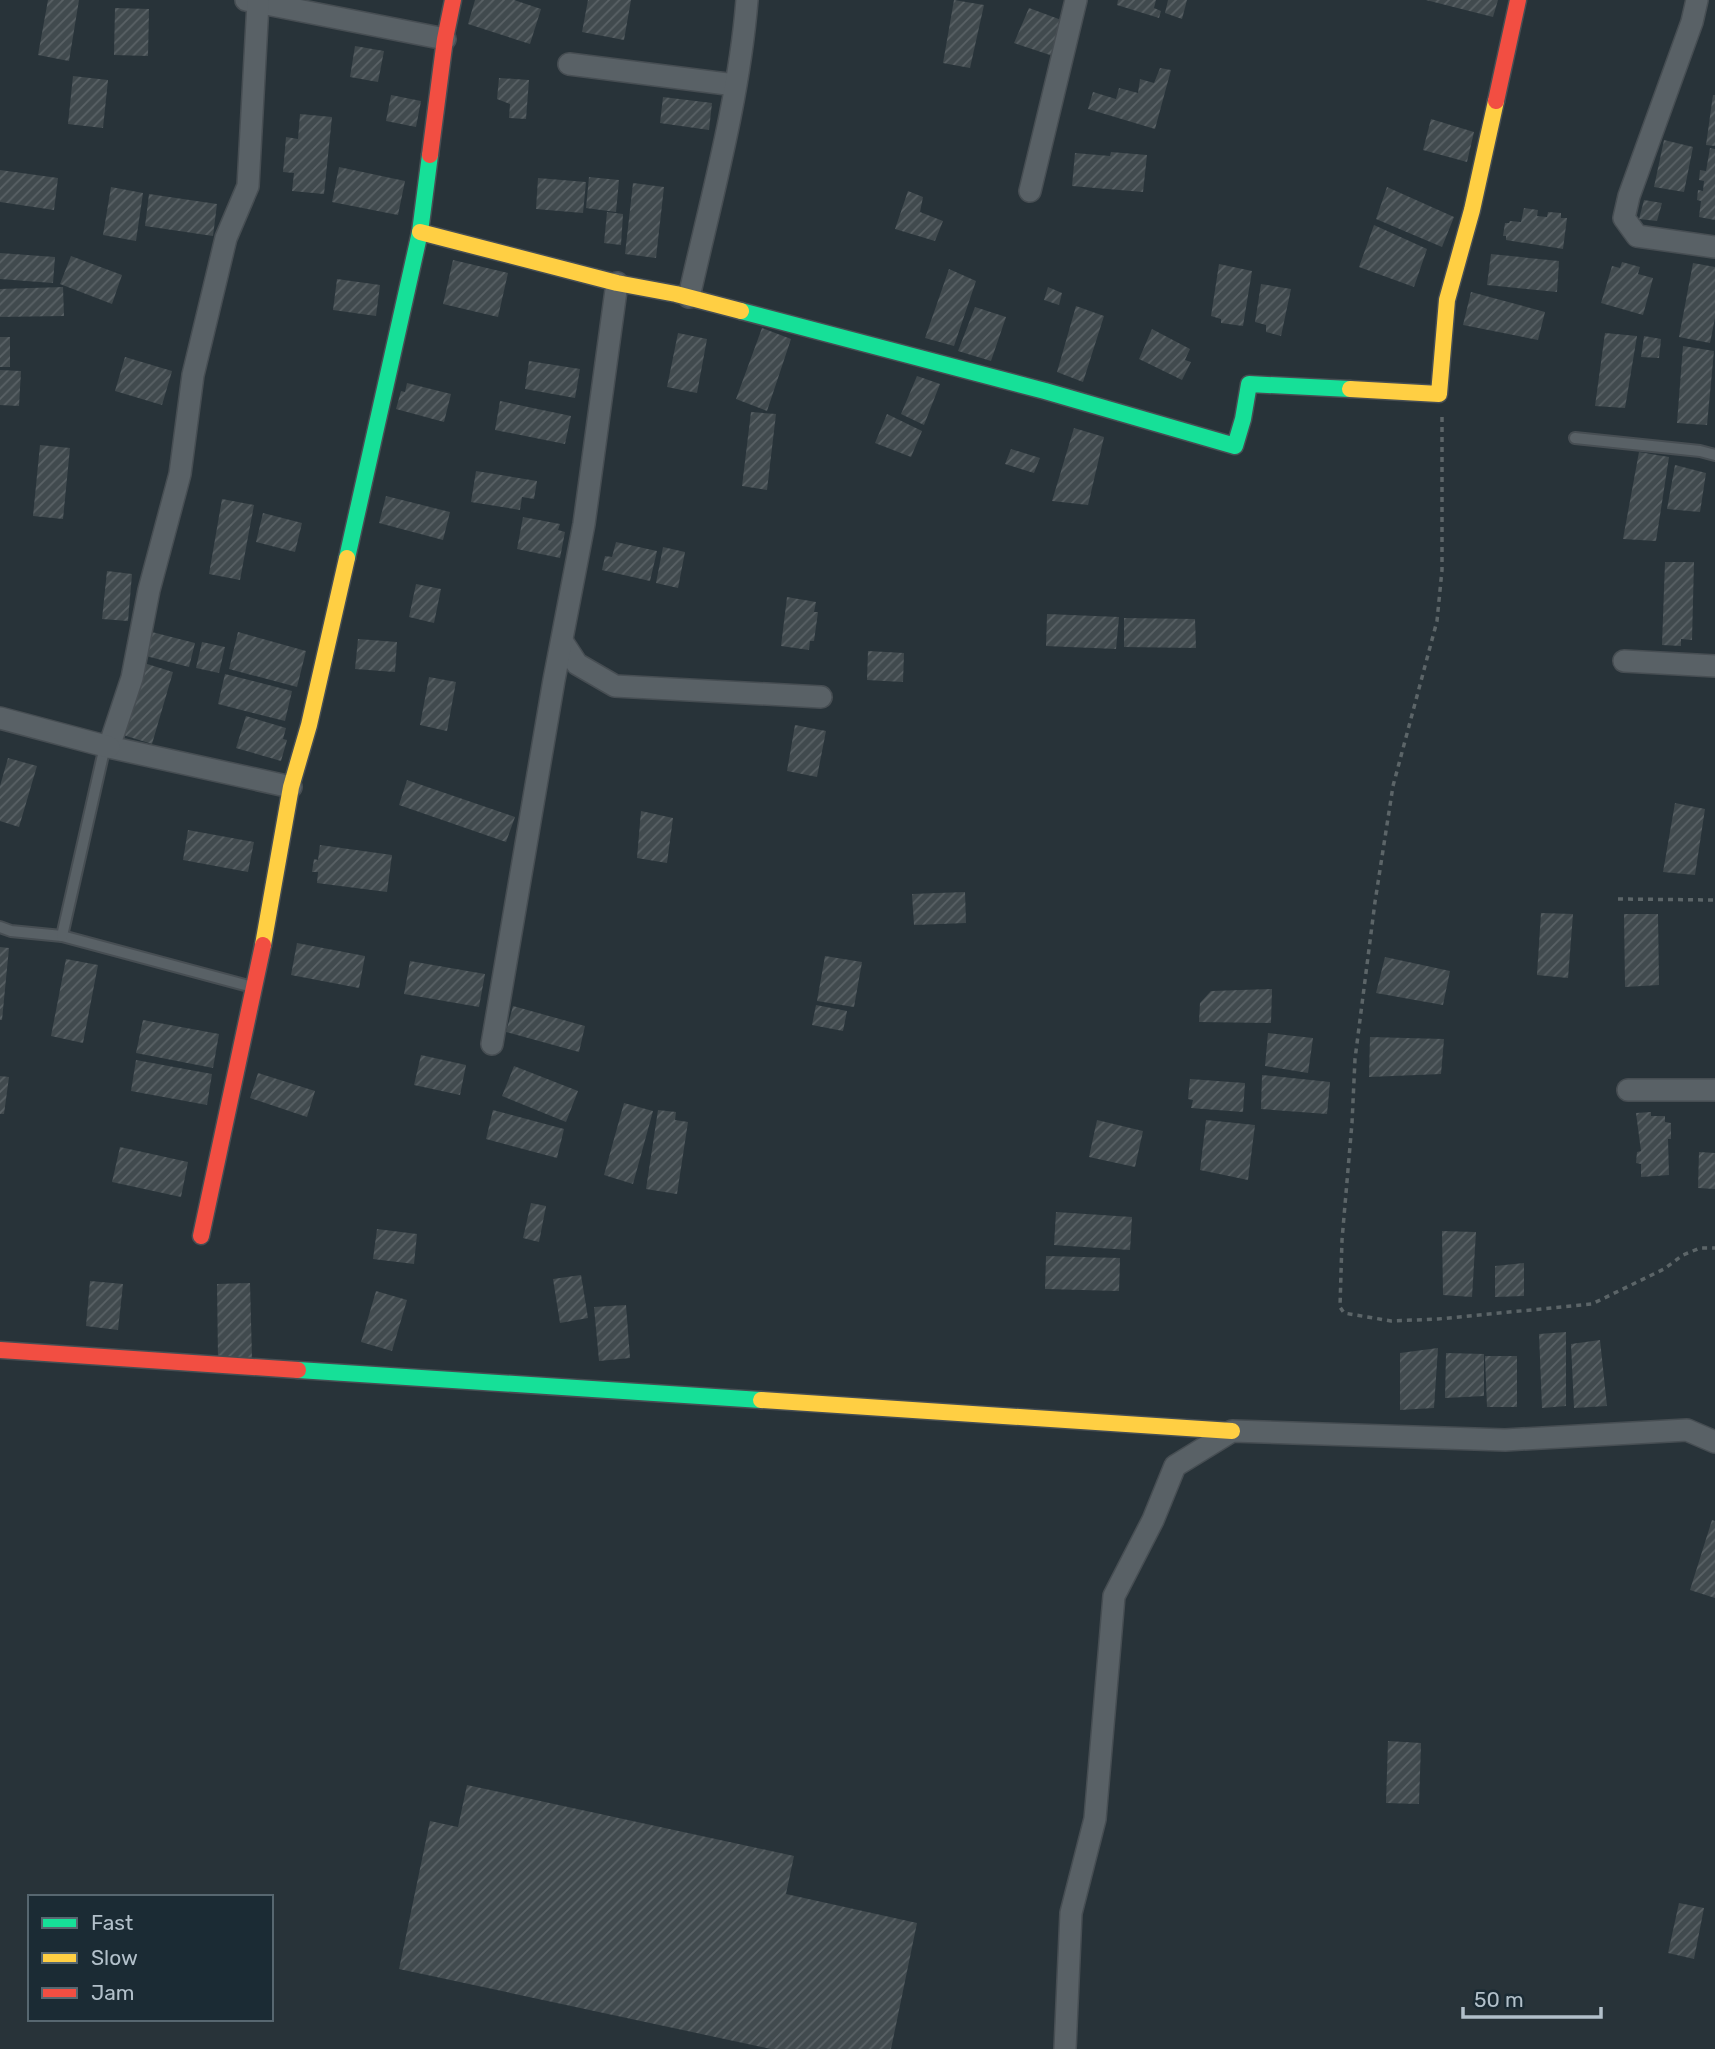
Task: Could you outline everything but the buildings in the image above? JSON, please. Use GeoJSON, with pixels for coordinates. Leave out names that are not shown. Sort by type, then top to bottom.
{"type":"FeatureCollection","features":[{"type":"Feature","properties":{"kind":"street"},"geometry":{"type":"LineString","coordinates":[[201,1236],[256,988],[291,787],[309,725],[420,232],[445,39],[453,0]]}},
{"type":"Feature","properties":{"kind":"street"},"geometry":{"type":"LineString","coordinates":[[689,297],[735,85],[747,0]]}},
{"type":"Feature","properties":{"kind":"street"},"geometry":{"type":"LineString","coordinates":[[420,232],[617,283],[689,297],[1045,391],[1235,446],[1249,384],[1439,394],[1447,300],[1472,210],[1518,0]]}},
{"type":"Feature","properties":{"kind":"street"},"geometry":{"type":"LineString","coordinates":[[1697,0],[1692,22],[1629,195],[1624,218],[1637,236],[1715,247]]}},
{"type":"Feature","properties":{"kind":"street"},"geometry":{"type":"LineString","coordinates":[[107,746],[132,678],[149,590],[180,474],[193,375],[226,238],[247,186],[251,1],[445,39]]}},
{"type":"Feature","properties":{"kind":"street"},"geometry":{"type":"LineString","coordinates":[[1030,191],[1069,2]]}},
{"type":"Feature","properties":{"kind":"street"},"geometry":{"type":"LineString","coordinates":[[569,64],[735,85]]}},
{"type":"Feature","properties":{"kind":"street"},"geometry":{"type":"LineString","coordinates":[[492,1044],[584,524],[617,283]]}},
{"type":"Feature","properties":{"kind":"street"},"geometry":{"type":"LineString","coordinates":[[562,641],[577,664],[615,686],[821,697]]}},
{"type":"Feature","properties":{"kind":"street"},"geometry":{"type":"LineString","coordinates":[[1624,661],[1715,666]]}},
{"type":"Feature","properties":{"kind":"street"},"geometry":{"type":"LineString","coordinates":[[0,718],[107,746],[291,787]]}},
{"type":"Feature","properties":{"kind":"street"},"geometry":{"type":"LineString","coordinates":[[1628,1090],[1715,1090]]}},
{"type":"Feature","properties":{"kind":"street"},"geometry":{"type":"LineString","coordinates":[[0,1350],[1232,1431],[1505,1440],[1687,1430],[1715,1442]]}},
{"type":"Feature","properties":{"kind":"street"},"geometry":{"type":"LineString","coordinates":[[1065,2049],[1071,1913],[1095,1819],[1114,1596],[1153,1520],[1175,1466],[1232,1431]]}},
{"type":"Feature","properties":{"kind":"lane"},"geometry":{"type":"LineString","coordinates":[[1575,438],[1700,451],[1715,455]]}},
{"type":"Feature","properties":{"kind":"lane"},"geometry":{"type":"LineString","coordinates":[[62,936],[107,746]]}},
{"type":"Feature","properties":{"kind":"lane"},"geometry":{"type":"LineString","coordinates":[[0,927],[10,931],[62,936],[256,988]]}},
{"type":"Feature","properties":{"kind":"path"},"geometry":{"type":"LineString","coordinates":[[1439,394],[1442,411],[1442,570],[1437,621],[1393,786],[1375,902],[1355,1059],[1340,1307],[1344,1313],[1391,1321],[1592,1304],[1664,1269],[1683,1255],[1700,1248],[1715,1248]]}},
{"type":"Feature","properties":{"kind":"path"},"geometry":{"type":"LineString","coordinates":[[1618,899],[1715,900]]}},
{"type":"Feature","properties":{"kind":"traffic: fast"},"geometry":{"type":"LineString","coordinates":[[347,558],[420,232],[430,155]]}},
{"type":"Feature","properties":{"kind":"traffic: fast"},"geometry":{"type":"LineString","coordinates":[[741,311],[1045,391],[1235,446],[1249,384],[1350,389]]}},
{"type":"Feature","properties":{"kind":"traffic: fast"},"geometry":{"type":"LineString","coordinates":[[298,1370],[761,1400]]}},
{"type":"Feature","properties":{"kind":"traffic: slow"},"geometry":{"type":"LineString","coordinates":[[1350,389],[1439,394],[1447,300],[1472,210],[1496,101]]}},
{"type":"Feature","properties":{"kind":"traffic: slow"},"geometry":{"type":"LineString","coordinates":[[420,232],[617,283],[676,294],[741,311]]}},
{"type":"Feature","properties":{"kind":"traffic: slow"},"geometry":{"type":"LineString","coordinates":[[263,945],[291,787],[309,725],[347,558]]}},
{"type":"Feature","properties":{"kind":"traffic: slow"},"geometry":{"type":"LineString","coordinates":[[761,1400],[1232,1431]]}},
{"type":"Feature","properties":{"kind":"traffic: jam"},"geometry":{"type":"LineString","coordinates":[[430,155],[445,39],[453,0]]}},
{"type":"Feature","properties":{"kind":"traffic: jam"},"geometry":{"type":"LineString","coordinates":[[1496,101],[1518,0]]}},
{"type":"Feature","properties":{"kind":"traffic: jam"},"geometry":{"type":"LineString","coordinates":[[201,1236],[263,945]]}},
{"type":"Feature","properties":{"kind":"traffic: jam"},"geometry":{"type":"LineString","coordinates":[[0,1350],[298,1370]]}}]}
